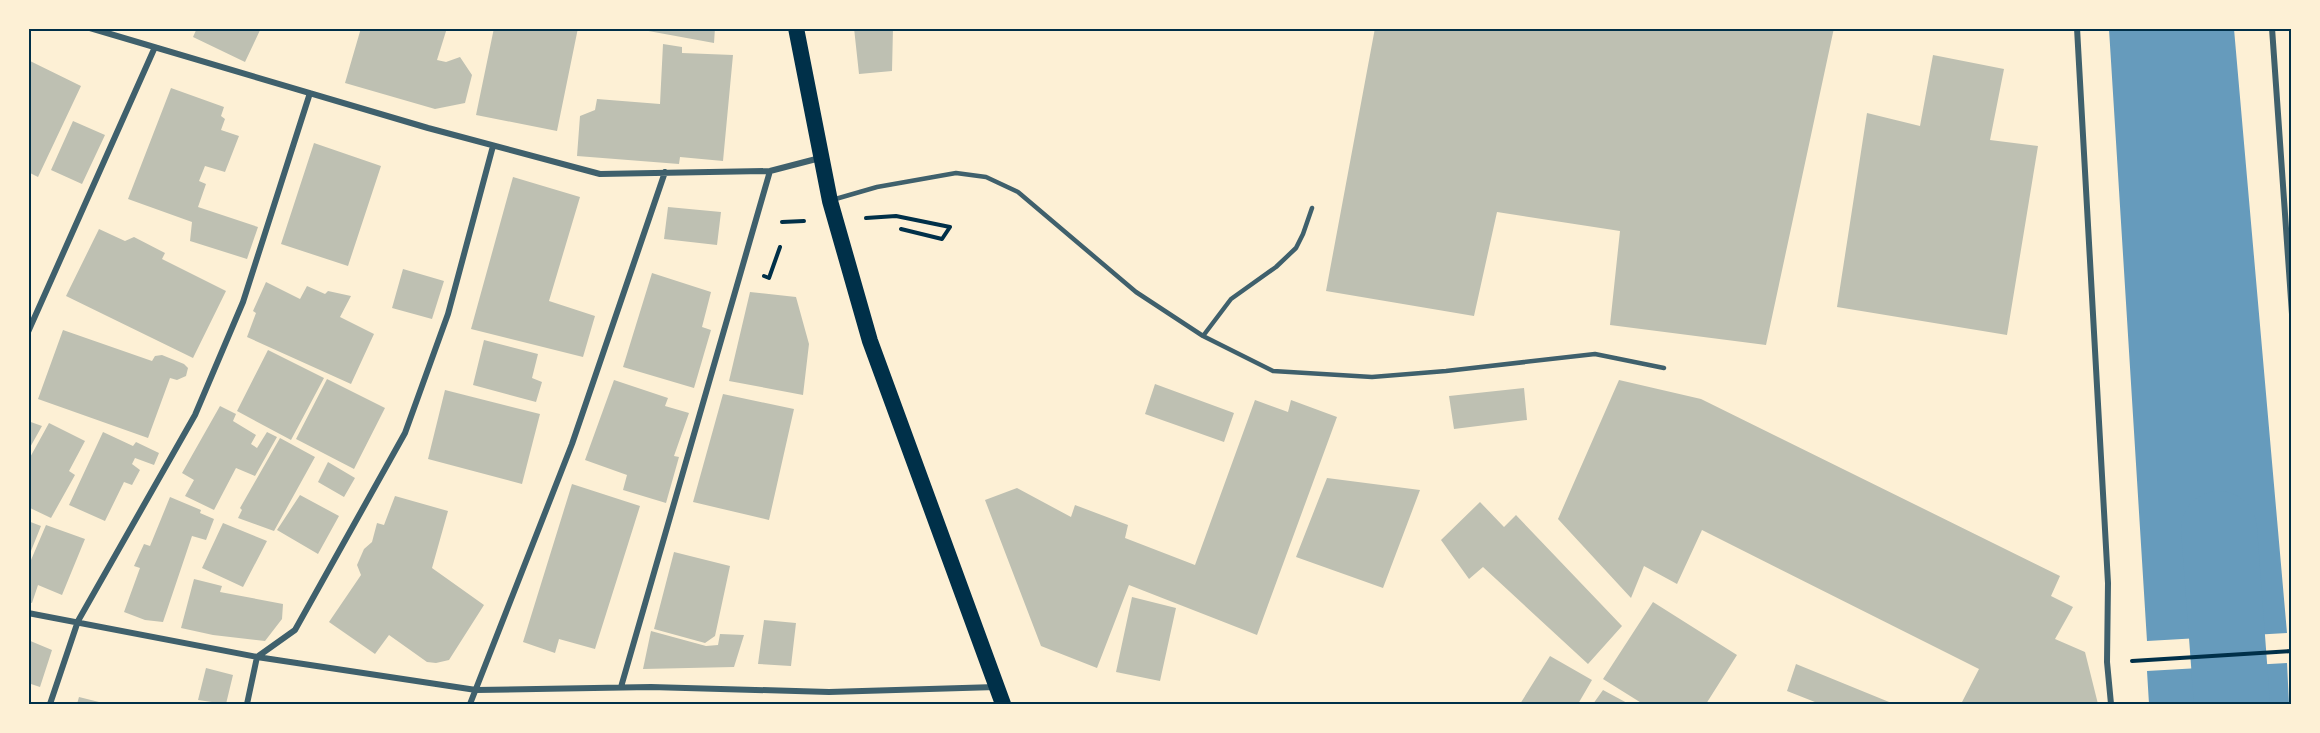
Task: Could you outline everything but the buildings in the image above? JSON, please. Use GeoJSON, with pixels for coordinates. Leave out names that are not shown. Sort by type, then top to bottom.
{"type":"FeatureCollection","features":[{"type":"Feature","properties":{"kind":"highway"},"geometry":{"type":"LineString","coordinates":[[796,28],[830,201],[870,341],[1003,705]]}},
{"type":"Feature","properties":{"kind":"street"},"geometry":{"type":"LineString","coordinates":[[90,28],[493,146],[600,174],[665,171],[770,171],[820,158]]}},
{"type":"Feature","properties":{"kind":"street"},"geometry":{"type":"LineString","coordinates":[[2077,28],[2108,583],[2107,662],[2111,705]]}},
{"type":"Feature","properties":{"kind":"street"},"geometry":{"type":"LineString","coordinates":[[2272,28],[2292,314]]}},
{"type":"Feature","properties":{"kind":"street"},"geometry":{"type":"LineString","coordinates":[[28,332],[155,47]]}},
{"type":"Feature","properties":{"kind":"street"},"geometry":{"type":"LineString","coordinates":[[50,705],[78,621],[195,415],[243,302],[310,93]]}},
{"type":"Feature","properties":{"kind":"street"},"geometry":{"type":"LineString","coordinates":[[247,705],[257,657],[295,630],[405,433],[448,314],[493,146]]}},
{"type":"Feature","properties":{"kind":"street"},"geometry":{"type":"LineString","coordinates":[[470,705],[572,444],[665,171]]}},
{"type":"Feature","properties":{"kind":"street"},"geometry":{"type":"LineString","coordinates":[[621,687],[770,171]]}},
{"type":"Feature","properties":{"kind":"street"},"geometry":{"type":"LineString","coordinates":[[28,613],[257,657],[476,690],[621,687],[829,692],[996,687]]}},
{"type":"Feature","properties":{"kind":"lane"},"geometry":{"type":"LineString","coordinates":[[830,201],[878,187],[956,173],[986,177],[1018,192],[1136,292],[1203,336],[1273,371],[1372,377],[1595,354],[1664,368]]}},
{"type":"Feature","properties":{"kind":"lane"},"geometry":{"type":"LineString","coordinates":[[1203,336],[1231,299],[1276,267],[1296,248],[1312,208]]}},
{"type":"Feature","properties":{"kind":"path"},"geometry":{"type":"LineString","coordinates":[[2107,662],[2292,651]]}},
{"type":"Feature","properties":{"kind":"water"},"geometry":{"type":"Polygon","coordinates":[[[2109,29],[2234,29],[2287,633],[2147,641],[2109,29]]]}},
{"type":"Feature","properties":{"kind":"water"},"geometry":{"type":"Polygon","coordinates":[[[2287,663],[2289,704],[2149,704],[2147,671],[2287,663]]]}},
{"type":"Feature","properties":{"kind":"waterway"},"geometry":{"type":"LineString","coordinates":[[2219,529],[2232,704]]}}]}
